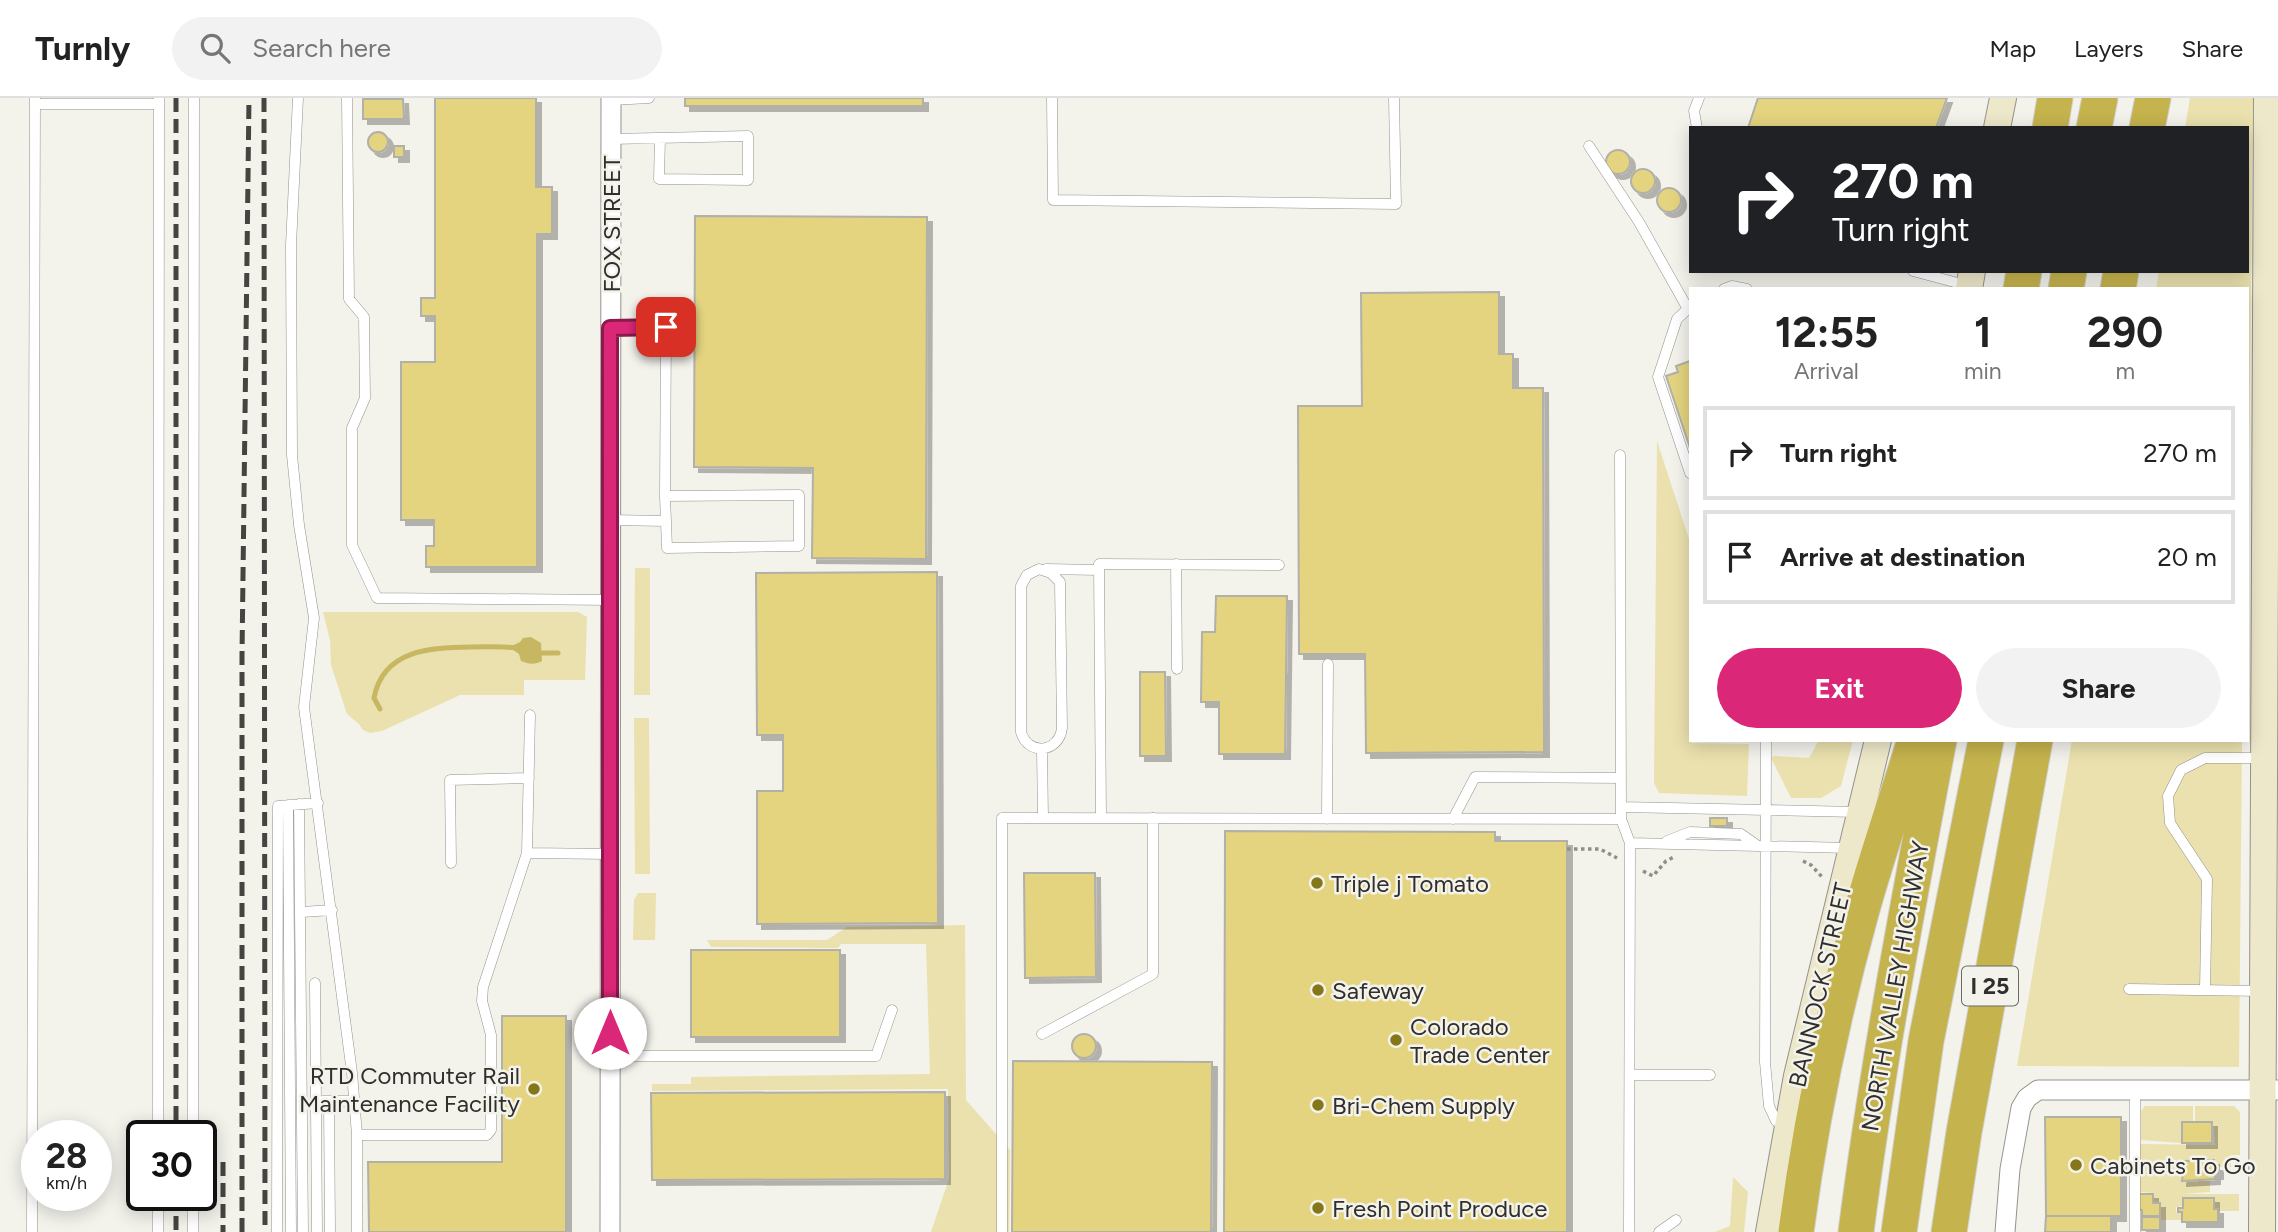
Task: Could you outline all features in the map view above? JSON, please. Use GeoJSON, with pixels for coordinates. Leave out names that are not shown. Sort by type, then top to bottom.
{"type":"FeatureCollection","features":[{"type":"Feature","properties":{"kind":"highway"},"geometry":{"type":"LineString","coordinates":[[2050,126],[2055,98]]}},
{"type":"Feature","properties":{"kind":"highway"},"geometry":{"type":"LineString","coordinates":[[2094,126],[2100,98]]}},
{"type":"Feature","properties":{"kind":"highway"},"geometry":{"type":"LineString","coordinates":[[2147,126],[2152,98]]}},
{"type":"Feature","properties":{"kind":"highway"},"geometry":{"type":"LineString","coordinates":[[1796,1232],[1817,1104],[1850,957],[1914,742]]}},
{"type":"Feature","properties":{"kind":"highway","name":"NORTH VALLEY HIGHWAY"},"geometry":{"type":"LineString","coordinates":[[1856,1232],[1867,1143],[1940,742]]}},
{"type":"Feature","properties":{"kind":"highway"},"geometry":{"type":"LineString","coordinates":[[1899,1232],[1926,1041],[1986,742]]}},
{"type":"Feature","properties":{"kind":"highway","name":"I 25"},"geometry":{"type":"LineString","coordinates":[[1949,1232],[1964,1132],[2035,742]]}},
{"type":"Feature","properties":{"kind":"street"},"geometry":{"type":"LineString","coordinates":[[1997,126],[2003,98]]}},
{"type":"Feature","properties":{"kind":"street"},"geometry":{"type":"LineString","coordinates":[[2262,1232],[2270,1090],[2265,1001],[2271,857],[2264,758],[2271,565],[2273,218],[2272,135],[2267,98]]}},
{"type":"Feature","properties":{"kind":"street","name":"FOX STREET"},"geometry":{"type":"LineString","coordinates":[[610,1232],[611,99]]}},
{"type":"Feature","properties":{"kind":"street","name":"BANNOCK STREET"},"geometry":{"type":"LineString","coordinates":[[1769,1232],[1797,1076],[1878,742]]}},
{"type":"Feature","properties":{"kind":"street"},"geometry":{"type":"LineString","coordinates":[[2005,1232],[2010,1169],[2021,1108],[2027,1098],[2038,1090],[2270,1090]]}},
{"type":"Feature","properties":{"kind":"lane"},"geometry":{"type":"LineString","coordinates":[[193,1120],[194,98]]}},
{"type":"Feature","properties":{"kind":"lane"},"geometry":{"type":"LineString","coordinates":[[298,98],[291,244],[292,455],[299,525],[314,618],[304,707],[332,910],[354,1101],[357,1135],[357,1232]]}},
{"type":"Feature","properties":{"kind":"lane"},"geometry":{"type":"LineString","coordinates":[[347,98],[349,299],[364,317],[365,398],[352,428],[352,545],[377,598],[610,600]]}},
{"type":"Feature","properties":{"kind":"lane"},"geometry":{"type":"LineString","coordinates":[[611,99],[649,98]]}},
{"type":"Feature","properties":{"kind":"lane"},"geometry":{"type":"LineString","coordinates":[[1052,98],[1053,200],[1396,204],[1394,98]]}},
{"type":"Feature","properties":{"kind":"lane"},"geometry":{"type":"LineString","coordinates":[[1697,126],[1694,111],[1699,98]]}},
{"type":"Feature","properties":{"kind":"lane"},"geometry":{"type":"LineString","coordinates":[[32,1232],[35,101],[159,101],[158,1120]]}},
{"type":"Feature","properties":{"kind":"lane"},"geometry":{"type":"LineString","coordinates":[[611,139],[748,136],[748,180],[659,179],[660,138]]}},
{"type":"Feature","properties":{"kind":"lane"},"geometry":{"type":"LineString","coordinates":[[1589,146],[1639,222],[1689,308],[1677,320],[1658,377],[1689,471]]}},
{"type":"Feature","properties":{"kind":"lane"},"geometry":{"type":"LineString","coordinates":[[1923,273],[1970,282]]}},
{"type":"Feature","properties":{"kind":"lane"},"geometry":{"type":"LineString","coordinates":[[610,328],[666,327],[665,496],[667,548],[799,546],[800,495],[665,496]]}},
{"type":"Feature","properties":{"kind":"lane"},"geometry":{"type":"LineString","coordinates":[[1620,455],[1621,819],[1630,843],[1629,1232]]}},
{"type":"Feature","properties":{"kind":"lane"},"geometry":{"type":"LineString","coordinates":[[610,520],[666,521]]}},
{"type":"Feature","properties":{"kind":"lane"},"geometry":{"type":"LineString","coordinates":[[1101,818],[1099,564],[1279,565]]}},
{"type":"Feature","properties":{"kind":"lane"},"geometry":{"type":"LineString","coordinates":[[1176,564],[1177,669]]}},
{"type":"Feature","properties":{"kind":"lane"},"geometry":{"type":"LineString","coordinates":[[1039,569],[1051,573],[1060,582],[1062,728],[1058,741],[1053,746],[1042,749],[1027,744],[1021,732],[1021,586],[1027,575],[1039,569],[1099,570]]}},
{"type":"Feature","properties":{"kind":"lane"},"geometry":{"type":"LineString","coordinates":[[1328,664],[1328,819]]}},
{"type":"Feature","properties":{"kind":"lane"},"geometry":{"type":"LineString","coordinates":[[357,1135],[486,1135],[491,1130],[491,1035],[482,1001],[484,987],[527,853],[530,715]]}},
{"type":"Feature","properties":{"kind":"lane"},"geometry":{"type":"LineString","coordinates":[[1766,742],[1766,810],[1762,846],[1765,1062],[1769,1106],[1776,1121],[1788,1125]]}},
{"type":"Feature","properties":{"kind":"lane"},"geometry":{"type":"LineString","coordinates":[[1042,749],[1043,818]]}},
{"type":"Feature","properties":{"kind":"lane"},"geometry":{"type":"LineString","coordinates":[[2205,990],[2207,879],[2170,822],[2168,796],[2181,770],[2205,758],[2264,758]]}},
{"type":"Feature","properties":{"kind":"lane"},"geometry":{"type":"LineString","coordinates":[[1453,819],[1475,777],[1621,778]]}},
{"type":"Feature","properties":{"kind":"lane"},"geometry":{"type":"LineString","coordinates":[[451,863],[450,780],[529,778]]}},
{"type":"Feature","properties":{"kind":"lane"},"geometry":{"type":"LineString","coordinates":[[277,1232],[278,806],[318,803]]}},
{"type":"Feature","properties":{"kind":"lane"},"geometry":{"type":"LineString","coordinates":[[294,805],[302,912],[303,1232]]}},
{"type":"Feature","properties":{"kind":"lane"},"geometry":{"type":"LineString","coordinates":[[291,1232],[294,805]]}},
{"type":"Feature","properties":{"kind":"lane"},"geometry":{"type":"LineString","coordinates":[[1621,807],[1861,812]]}},
{"type":"Feature","properties":{"kind":"lane"},"geometry":{"type":"LineString","coordinates":[[1002,1232],[1002,818],[1621,819]]}},
{"type":"Feature","properties":{"kind":"lane"},"geometry":{"type":"LineString","coordinates":[[1042,1034],[1153,974],[1153,818]]}},
{"type":"Feature","properties":{"kind":"lane"},"geometry":{"type":"LineString","coordinates":[[1630,843],[1852,848]]}},
{"type":"Feature","properties":{"kind":"lane"},"geometry":{"type":"LineString","coordinates":[[527,853],[610,854]]}},
{"type":"Feature","properties":{"kind":"lane"},"geometry":{"type":"LineString","coordinates":[[302,912],[332,910]]}},
{"type":"Feature","properties":{"kind":"lane"},"geometry":{"type":"LineString","coordinates":[[315,983],[317,1232]]}},
{"type":"Feature","properties":{"kind":"lane"},"geometry":{"type":"LineString","coordinates":[[2129,989],[2205,990],[2265,1001]]}},
{"type":"Feature","properties":{"kind":"lane"},"geometry":{"type":"LineString","coordinates":[[610,1056],[876,1056],[892,1010]]}},
{"type":"Feature","properties":{"kind":"lane"},"geometry":{"type":"LineString","coordinates":[[1630,1075],[1710,1075]]}},
{"type":"Feature","properties":{"kind":"lane"},"geometry":{"type":"LineString","coordinates":[[2134,1232],[2135,1090]]}},
{"type":"Feature","properties":{"kind":"lane"},"geometry":{"type":"LineString","coordinates":[[277,1101],[354,1101]]}},
{"type":"Feature","properties":{"kind":"lane"},"geometry":{"type":"LineString","coordinates":[[329,1101],[330,1232]]}},
{"type":"Feature","properties":{"kind":"lane"},"geometry":{"type":"LineString","coordinates":[[158,1211],[158,1232]]}},
{"type":"Feature","properties":{"kind":"lane"},"geometry":{"type":"LineString","coordinates":[[193,1211],[193,1232]]}},
{"type":"Feature","properties":{"kind":"lane"},"geometry":{"type":"LineString","coordinates":[[1629,1218],[1636,1232]]}},
{"type":"Feature","properties":{"kind":"lane"},"geometry":{"type":"LineString","coordinates":[[1659,1232],[1676,1220]]}},
{"type":"Feature","properties":{"kind":"shaded area"},"geometry":{"type":"Polygon","coordinates":[[[2190,98],[2253,98],[2249,473],[2249,287],[2156,287],[2159,273],[2249,273],[2249,126],[2185,126],[2190,98]]]}},
{"type":"Feature","properties":{"kind":"shaded area"},"geometry":{"type":"Polygon","coordinates":[[[1657,441],[1689,539],[1689,742],[1749,744],[1747,796],[1659,793],[1654,783],[1657,441]]]}},
{"type":"Feature","properties":{"kind":"shaded area"},"geometry":{"type":"Polygon","coordinates":[[[635,568],[650,568],[650,695],[634,695],[635,568]]]}},
{"type":"Feature","properties":{"kind":"shaded area"},"geometry":{"type":"Polygon","coordinates":[[[323,612],[578,612],[587,617],[585,680],[524,680],[524,695],[460,695],[382,731],[370,733],[363,730],[347,714],[331,665],[330,640],[323,612]]]}},
{"type":"Feature","properties":{"kind":"shaded area"},"geometry":{"type":"Polygon","coordinates":[[[531,637],[541,643],[542,661],[537,663],[521,661],[519,654],[512,649],[512,646],[523,638],[531,637]]]}},
{"type":"Feature","properties":{"kind":"shaded area"},"geometry":{"type":"Polygon","coordinates":[[[634,718],[649,718],[650,874],[635,874],[634,718]]]}},
{"type":"Feature","properties":{"kind":"shaded area"},"geometry":{"type":"Polygon","coordinates":[[[1818,742],[1852,742],[1841,786],[1821,798],[1791,798],[1771,758],[1809,758],[1818,742]]]}},
{"type":"Feature","properties":{"kind":"shaded area"},"geometry":{"type":"Polygon","coordinates":[[[2072,742],[2242,742],[2239,1067],[2017,1066],[2072,742]]]}},
{"type":"Feature","properties":{"kind":"shaded area"},"geometry":{"type":"Polygon","coordinates":[[[638,893],[656,893],[655,940],[633,940],[634,900],[638,893]]]}},
{"type":"Feature","properties":{"kind":"shaded area"},"geometry":{"type":"Polygon","coordinates":[[[965,925],[966,1100],[1010,1150],[1009,1232],[931,1232],[949,1179],[948,1089],[652,1091],[652,1084],[691,1084],[691,1077],[930,1074],[926,944],[841,944],[838,948],[711,947],[707,940],[827,940],[847,927],[965,925]]]}},
{"type":"Feature","properties":{"kind":"shaded area"},"geometry":{"type":"Polygon","coordinates":[[[2145,1106],[2193,1106],[2193,1121],[2181,1121],[2182,1143],[2141,1140],[2141,1111],[2145,1106]]]}},
{"type":"Feature","properties":{"kind":"shaded area"},"geometry":{"type":"Polygon","coordinates":[[[2195,1106],[2234,1106],[2240,1112],[2240,1155],[2231,1155],[2231,1167],[2219,1167],[2214,1160],[2184,1160],[2184,1177],[2181,1177],[2181,1181],[2210,1181],[2210,1192],[2182,1194],[2239,1194],[2239,1211],[2219,1211],[2219,1208],[2215,1208],[2215,1198],[2182,1197],[2182,1206],[2176,1207],[2176,1213],[2181,1213],[2181,1220],[2161,1220],[2161,1203],[2154,1202],[2154,1193],[2140,1192],[2139,1144],[2215,1145],[2213,1121],[2195,1121],[2195,1106]]]}},
{"type":"Feature","properties":{"kind":"shaded area"},"geometry":{"type":"Polygon","coordinates":[[[1733,1177],[1748,1192],[1744,1232],[1715,1232],[1730,1226],[1733,1177]]]}},
{"type":"Feature","properties":{"kind":"building"},"geometry":{"type":"Polygon","coordinates":[[[435,98],[536,98],[536,187],[552,187],[552,234],[537,234],[537,567],[426,567],[426,546],[434,546],[434,520],[401,520],[401,362],[435,362],[435,316],[421,316],[421,298],[435,298],[435,98]]]}},
{"type":"Feature","properties":{"kind":"building"},"geometry":{"type":"Polygon","coordinates":[[[685,98],[923,98],[923,106],[685,106],[685,98]]]}},
{"type":"Feature","properties":{"kind":"building"},"geometry":{"type":"Polygon","coordinates":[[[1758,98],[1947,98],[1937,126],[1749,126],[1758,98]]]}},
{"type":"Feature","properties":{"kind":"building"},"geometry":{"type":"Polygon","coordinates":[[[363,99],[403,99],[404,119],[363,119],[363,99]]]}},
{"type":"Feature","properties":{"kind":"building"},"geometry":{"type":"Polygon","coordinates":[[[374,132],[382,132],[388,142],[382,152],[374,152],[368,146],[368,138],[374,132]]]}},
{"type":"Feature","properties":{"kind":"building"},"geometry":{"type":"Polygon","coordinates":[[[394,146],[404,146],[404,157],[394,157],[394,146]]]}},
{"type":"Feature","properties":{"kind":"building"},"geometry":{"type":"Polygon","coordinates":[[[1618,150],[1627,153],[1630,162],[1627,171],[1618,174],[1609,171],[1606,162],[1609,153],[1618,150]]]}},
{"type":"Feature","properties":{"kind":"building"},"geometry":{"type":"Polygon","coordinates":[[[1643,169],[1652,172],[1655,181],[1652,190],[1643,193],[1634,190],[1631,181],[1634,172],[1643,169]]]}},
{"type":"Feature","properties":{"kind":"building"},"geometry":{"type":"Polygon","coordinates":[[[1669,188],[1678,191],[1681,200],[1678,209],[1669,212],[1660,209],[1657,200],[1660,191],[1669,188]]]}},
{"type":"Feature","properties":{"kind":"building"},"geometry":{"type":"Polygon","coordinates":[[[695,216],[927,217],[926,559],[812,558],[813,468],[694,467],[695,216]]]}},
{"type":"Feature","properties":{"kind":"building"},"geometry":{"type":"Polygon","coordinates":[[[1499,292],[1499,354],[1513,354],[1513,388],[1543,388],[1544,752],[1366,753],[1365,654],[1299,654],[1298,406],[1362,406],[1361,293],[1499,292]]]}},
{"type":"Feature","properties":{"kind":"building"},"geometry":{"type":"Polygon","coordinates":[[[1689,361],[1689,445],[1666,376],[1678,372],[1676,366],[1689,361]]]}},
{"type":"Feature","properties":{"kind":"building"},"geometry":{"type":"Polygon","coordinates":[[[937,572],[938,923],[757,924],[757,791],[783,791],[783,735],[757,735],[756,573],[937,572]]]}},
{"type":"Feature","properties":{"kind":"building"},"geometry":{"type":"Polygon","coordinates":[[[1216,596],[1287,596],[1285,754],[1219,754],[1219,702],[1201,702],[1202,632],[1215,632],[1216,596]]]}},
{"type":"Feature","properties":{"kind":"building"},"geometry":{"type":"Polygon","coordinates":[[[1140,672],[1165,672],[1166,756],[1140,756],[1140,672]]]}},
{"type":"Feature","properties":{"kind":"building"},"geometry":{"type":"Polygon","coordinates":[[[1710,818],[1727,818],[1727,826],[1710,826],[1710,818]]]}},
{"type":"Feature","properties":{"kind":"building","name":"Colorado Trade Center"},"geometry":{"type":"Polygon","coordinates":[[[1225,831],[1495,832],[1495,841],[1567,841],[1567,1232],[1224,1232],[1225,831]]]}},
{"type":"Feature","properties":{"kind":"building"},"geometry":{"type":"Polygon","coordinates":[[[1024,873],[1095,873],[1096,977],[1025,978],[1024,873]]]}},
{"type":"Feature","properties":{"kind":"building"},"geometry":{"type":"Polygon","coordinates":[[[691,950],[840,950],[840,1037],[691,1037],[691,950]]]}},
{"type":"Feature","properties":{"kind":"building","name":"RTD Commuter Rail Maintenance Facility"},"geometry":{"type":"Polygon","coordinates":[[[502,1016],[566,1016],[566,1232],[369,1232],[368,1162],[502,1162],[502,1016]]]}},
{"type":"Feature","properties":{"kind":"building"},"geometry":{"type":"Polygon","coordinates":[[[1084,1034],[1093,1037],[1096,1046],[1093,1055],[1084,1058],[1075,1055],[1072,1046],[1075,1037],[1084,1034]]]}},
{"type":"Feature","properties":{"kind":"building"},"geometry":{"type":"Polygon","coordinates":[[[1013,1061],[1212,1062],[1211,1232],[1012,1232],[1013,1061]]]}},
{"type":"Feature","properties":{"kind":"building"},"geometry":{"type":"Polygon","coordinates":[[[945,1092],[945,1179],[652,1180],[651,1093],[945,1092]]]}},
{"type":"Feature","properties":{"kind":"building"},"geometry":{"type":"Polygon","coordinates":[[[2045,1117],[2121,1117],[2121,1216],[2046,1216],[2045,1117]]]}},
{"type":"Feature","properties":{"kind":"building"},"geometry":{"type":"Polygon","coordinates":[[[2182,1122],[2212,1122],[2212,1143],[2182,1143],[2182,1122]]]}},
{"type":"Feature","properties":{"kind":"building"},"geometry":{"type":"Polygon","coordinates":[[[2214,1160],[2214,1166],[2218,1166],[2215,1179],[2182,1181],[2184,1161],[2214,1160]]]}},
{"type":"Feature","properties":{"kind":"building"},"geometry":{"type":"Polygon","coordinates":[[[2139,1194],[2153,1194],[2153,1203],[2160,1203],[2160,1216],[2142,1216],[2142,1210],[2139,1210],[2139,1194]]]}},
{"type":"Feature","properties":{"kind":"building"},"geometry":{"type":"Polygon","coordinates":[[[2183,1198],[2214,1198],[2214,1209],[2218,1209],[2218,1222],[2182,1222],[2182,1212],[2178,1212],[2178,1208],[2183,1208],[2183,1198]]]}},
{"type":"Feature","properties":{"kind":"building"},"geometry":{"type":"Polygon","coordinates":[[[2046,1216],[2111,1216],[2111,1232],[2045,1232],[2046,1216]]]}},
{"type":"Feature","properties":{"kind":"building"},"geometry":{"type":"Polygon","coordinates":[[[2142,1217],[2160,1217],[2160,1230],[2142,1230],[2142,1217]]]}},
{"type":"Feature","properties":{"kind":"waterway"},"geometry":{"type":"LineString","coordinates":[[380,709],[374,698],[379,682],[388,669],[412,654],[442,648],[516,648]]}},
{"type":"Feature","properties":{"kind":"waterway"},"geometry":{"type":"LineString","coordinates":[[536,653],[558,653]]}},
{"type":"Feature","properties":{"kind":"railway"},"geometry":{"type":"LineString","coordinates":[[176,98],[176,1120]]}},
{"type":"Feature","properties":{"kind":"railway"},"geometry":{"type":"LineString","coordinates":[[242,1232],[242,656],[249,98]]}},
{"type":"Feature","properties":{"kind":"railway"},"geometry":{"type":"LineString","coordinates":[[264,98],[265,1232]]}},
{"type":"Feature","properties":{"kind":"railway"},"geometry":{"type":"LineString","coordinates":[[223,1162],[223,1232]]}},
{"type":"Feature","properties":{"kind":"railway"},"geometry":{"type":"LineString","coordinates":[[176,1211],[176,1232]]}},
{"type":"Feature","properties":{"kind":"place","name":"Triple j Tomato"},"geometry":{"type":"Point","coordinates":[1317,883]}},
{"type":"Feature","properties":{"kind":"place","name":"Safeway"},"geometry":{"type":"Point","coordinates":[1318,990]}},
{"type":"Feature","properties":{"kind":"place","name":"Colorado Trade Center"},"geometry":{"type":"Point","coordinates":[1396,1040]}},
{"type":"Feature","properties":{"kind":"place","name":"RTD Commuter Rail Maintenance Facility"},"geometry":{"type":"Point","coordinates":[534,1089]}},
{"type":"Feature","properties":{"kind":"place","name":"Bri-Chem Supply"},"geometry":{"type":"Point","coordinates":[1318,1105]}},
{"type":"Feature","properties":{"kind":"place","name":"Cabinets To Go"},"geometry":{"type":"Point","coordinates":[2076,1165]}},
{"type":"Feature","properties":{"kind":"place","name":"Fresh Point Produce"},"geometry":{"type":"Point","coordinates":[1318,1208]}},
{"type":"Feature","properties":{"kind":"route"},"geometry":{"type":"LineString","coordinates":[[610,1033],[610,328],[666,327]]}}]}
